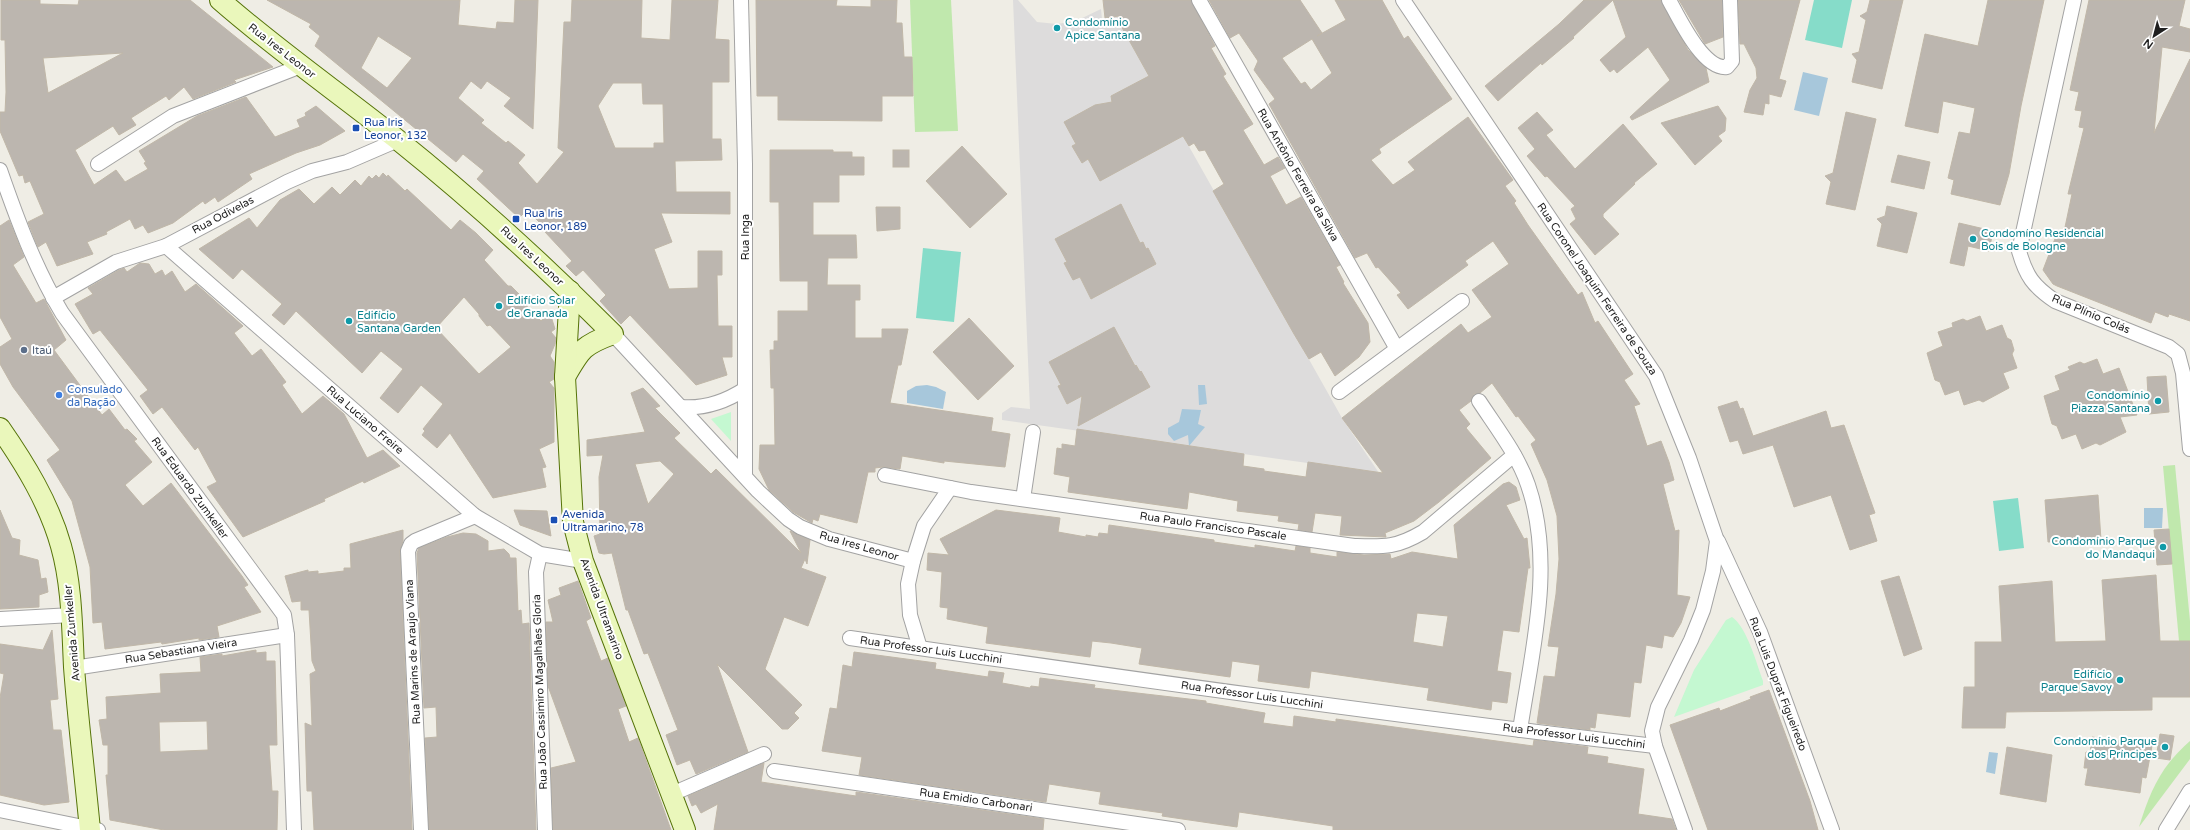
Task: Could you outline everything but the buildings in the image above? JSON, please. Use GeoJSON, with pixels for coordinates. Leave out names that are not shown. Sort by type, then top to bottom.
{"type":"FeatureCollection","features":[{"type":"Feature","properties":{"kind":"street","name":"Rua Ires Leonor"},"geometry":{"type":"LineString","coordinates":[[220,0],[301,66],[398,140],[519,242],[614,334],[681,408],[745,475],[758,491],[788,519],[800,527],[829,539],[913,561]]}},
{"type":"Feature","properties":{"kind":"street","name":"Rua Inga"},"geometry":{"type":"LineString","coordinates":[[741,0],[745,164],[745,475]]}},
{"type":"Feature","properties":{"kind":"street","name":"Rua Antônio Ferreira da Silva"},"geometry":{"type":"LineString","coordinates":[[1199,0],[1397,349]]}},
{"type":"Feature","properties":{"kind":"street","name":"Rua Coronel Joaquim Ferreira de Souza"},"geometry":{"type":"LineString","coordinates":[[1403,0],[1656,376],[1689,458],[1717,541],[1713,571],[1703,610],[1691,640],[1658,707],[1652,731],[1655,746],[1685,830]]}},
{"type":"Feature","properties":{"kind":"street"},"geometry":{"type":"LineString","coordinates":[[1669,0],[1691,38],[1711,62],[1720,68],[1726,67],[1732,61],[1730,0]]}},
{"type":"Feature","properties":{"kind":"street","name":"Rua Plínio Colás"},"geometry":{"type":"LineString","coordinates":[[2074,0],[2022,233],[2019,251],[2024,271],[2038,290],[2055,301],[2169,347],[2178,354],[2183,373],[2190,449]]}},
{"type":"Feature","properties":{"kind":"street"},"geometry":{"type":"LineString","coordinates":[[98,164],[173,116],[301,66]]}},
{"type":"Feature","properties":{"kind":"street","name":"Rua Odivelas"},"geometry":{"type":"LineString","coordinates":[[53,298],[116,262],[166,246],[287,182],[312,171],[347,162],[398,140]]}},
{"type":"Feature","properties":{"kind":"street","name":"Rua Eduardo Zumkeller"},"geometry":{"type":"LineString","coordinates":[[0,170],[20,226],[53,298],[284,615],[287,635],[294,830]]}},
{"type":"Feature","properties":{"kind":"street","name":"Rua Luciano Freire"},"geometry":{"type":"LineString","coordinates":[[166,246],[475,516],[540,554],[583,560]]}},
{"type":"Feature","properties":{"kind":"street","name":"Avenida Ultramarino"},"geometry":{"type":"LineString","coordinates":[[570,291],[565,377],[573,522],[583,560],[685,830]]}},
{"type":"Feature","properties":{"kind":"street"},"geometry":{"type":"LineString","coordinates":[[1339,392],[1462,301]]}},
{"type":"Feature","properties":{"kind":"street"},"geometry":{"type":"LineString","coordinates":[[565,377],[581,350],[592,342],[614,334]]}},
{"type":"Feature","properties":{"kind":"street"},"geometry":{"type":"LineString","coordinates":[[681,408],[709,406],[745,389]]}},
{"type":"Feature","properties":{"kind":"street"},"geometry":{"type":"LineString","coordinates":[[1479,401],[1514,455],[1528,484],[1538,521],[1542,562],[1538,608],[1520,730]]}},
{"type":"Feature","properties":{"kind":"street","name":"Avenida Zumkeller"},"geometry":{"type":"LineString","coordinates":[[0,428],[21,458],[44,501],[61,546],[72,616],[74,668],[93,829]]}},
{"type":"Feature","properties":{"kind":"street"},"geometry":{"type":"LineString","coordinates":[[1023,499],[1033,432]]}},
{"type":"Feature","properties":{"kind":"street","name":"Rua Paulo Francisco Pascale"},"geometry":{"type":"LineString","coordinates":[[885,475],[950,488],[1023,499],[1354,546],[1388,547],[1406,541],[1423,532],[1514,455]]}},
{"type":"Feature","properties":{"kind":"street"},"geometry":{"type":"LineString","coordinates":[[920,648],[910,615],[908,584],[913,561],[924,526],[950,488]]}},
{"type":"Feature","properties":{"kind":"street","name":"Rua Marins de Araujo Viana"},"geometry":{"type":"LineString","coordinates":[[421,830],[408,551],[411,544],[415,541],[475,516]]}},
{"type":"Feature","properties":{"kind":"street","name":"Rua Luis Duprat Figueiredo"},"geometry":{"type":"LineString","coordinates":[[1717,541],[1760,632],[1832,830]]}},
{"type":"Feature","properties":{"kind":"street","name":"Rua João Cassimiro Magalhães Gloria"},"geometry":{"type":"LineString","coordinates":[[540,554],[536,572],[545,830]]}},
{"type":"Feature","properties":{"kind":"street"},"geometry":{"type":"LineString","coordinates":[[0,619],[72,616]]}},
{"type":"Feature","properties":{"kind":"street","name":"Rua Sebastiana Vieira"},"geometry":{"type":"LineString","coordinates":[[74,668],[287,635]]}},
{"type":"Feature","properties":{"kind":"street","name":"Rua Professor Luis Lucchini"},"geometry":{"type":"LineString","coordinates":[[850,638],[1520,730],[1655,746]]}},
{"type":"Feature","properties":{"kind":"street"},"geometry":{"type":"LineString","coordinates":[[672,794],[764,754]]}},
{"type":"Feature","properties":{"kind":"street","name":"Rua Emidio Carbonari"},"geometry":{"type":"LineString","coordinates":[[774,771],[1178,830]]}},
{"type":"Feature","properties":{"kind":"street"},"geometry":{"type":"LineString","coordinates":[[2166,830],[2190,791]]}},
{"type":"Feature","properties":{"kind":"street"},"geometry":{"type":"LineString","coordinates":[[0,810],[93,829]]}},
{"type":"Feature","properties":{"kind":"shaded area"},"geometry":{"type":"Polygon","coordinates":[[[1013,0],[1018,0],[1037,22],[1057,24],[1076,21],[1101,9],[1102,19],[1119,16],[1120,24],[1342,418],[1379,473],[1002,420],[1002,413],[1011,407],[1030,409],[1013,0]]]}},
{"type":"Feature","properties":{"kind":"shaded area"},"geometry":{"type":"Polygon","coordinates":[[[1814,0],[1852,0],[1842,48],[1805,40],[1814,0]]]}},
{"type":"Feature","properties":{"kind":"shaded area"},"geometry":{"type":"Polygon","coordinates":[[[1803,72],[1828,78],[1819,116],[1794,110],[1803,72]]]}},
{"type":"Feature","properties":{"kind":"shaded area"},"geometry":{"type":"Polygon","coordinates":[[[923,248],[961,252],[954,322],[916,318],[923,248]]]}},
{"type":"Feature","properties":{"kind":"shaded area"},"geometry":{"type":"Polygon","coordinates":[[[927,385],[936,387],[946,392],[943,409],[907,403],[907,391],[916,386],[927,385]]]}},
{"type":"Feature","properties":{"kind":"shaded area"},"geometry":{"type":"Polygon","coordinates":[[[1198,385],[1205,385],[1207,404],[1199,405],[1198,385]]]}},
{"type":"Feature","properties":{"kind":"shaded area"},"geometry":{"type":"Polygon","coordinates":[[[1182,409],[1201,410],[1198,424],[1205,427],[1189,446],[1188,435],[1174,441],[1168,434],[1168,428],[1179,422],[1182,409]]]}},
{"type":"Feature","properties":{"kind":"shaded area"},"geometry":{"type":"Polygon","coordinates":[[[2018,498],[2024,548],[1999,551],[1993,501],[2018,498]]]}},
{"type":"Feature","properties":{"kind":"shaded area"},"geometry":{"type":"Polygon","coordinates":[[[2144,508],[2163,508],[2162,528],[2144,528],[2144,508]]]}},
{"type":"Feature","properties":{"kind":"shaded area"},"geometry":{"type":"Polygon","coordinates":[[[1989,752],[1998,753],[1995,774],[1986,772],[1989,752]]]}},
{"type":"Feature","properties":{"kind":"green space"},"geometry":{"type":"Polygon","coordinates":[[[910,0],[951,0],[958,131],[915,132],[910,0]]]}},
{"type":"Feature","properties":{"kind":"green space"},"geometry":{"type":"Polygon","coordinates":[[[731,412],[731,441],[711,419],[731,412]]]}},
{"type":"Feature","properties":{"kind":"green space"},"geometry":{"type":"Polygon","coordinates":[[[2175,465],[2190,621],[2190,641],[2179,641],[2163,466],[2175,465]]]}},
{"type":"Feature","properties":{"kind":"green space"},"geometry":{"type":"Polygon","coordinates":[[[1732,617],[1747,637],[1755,656],[1763,685],[1674,717],[1694,670],[1726,620],[1732,617]]]}},
{"type":"Feature","properties":{"kind":"green space"},"geometry":{"type":"Polygon","coordinates":[[[2190,741],[2190,759],[2139,827],[2152,791],[2158,780],[2171,760],[2190,741]]]}},
{"type":"Feature","properties":{"kind":"place","name":"Condomínio Apice Santana"},"geometry":{"type":"Point","coordinates":[1057,28]}},
{"type":"Feature","properties":{"kind":"place","name":"Rua Iris Leonor, 132"},"geometry":{"type":"Point","coordinates":[356,128]}},
{"type":"Feature","properties":{"kind":"place","name":"Rua Iris Leonor, 189"},"geometry":{"type":"Point","coordinates":[516,219]}},
{"type":"Feature","properties":{"kind":"place","name":"Condomíno Residencial Bois de Bologne"},"geometry":{"type":"Point","coordinates":[1973,239]}},
{"type":"Feature","properties":{"kind":"place","name":"Edifício Solar de Granada"},"geometry":{"type":"Point","coordinates":[499,306]}},
{"type":"Feature","properties":{"kind":"place","name":"Edifício Santana Garden"},"geometry":{"type":"Point","coordinates":[349,321]}},
{"type":"Feature","properties":{"kind":"place","name":"Itaú"},"geometry":{"type":"Point","coordinates":[24,350]}},
{"type":"Feature","properties":{"kind":"place","name":"Consulado da Ração"},"geometry":{"type":"Point","coordinates":[59,395]}},
{"type":"Feature","properties":{"kind":"place","name":"Condomínio Piazza Santana"},"geometry":{"type":"Point","coordinates":[2158,401]}},
{"type":"Feature","properties":{"kind":"place","name":"Avenida Ultramarino, 78"},"geometry":{"type":"Point","coordinates":[554,520]}},
{"type":"Feature","properties":{"kind":"place","name":"Condomínio Parque do Mandaqui"},"geometry":{"type":"Point","coordinates":[2163,547]}},
{"type":"Feature","properties":{"kind":"place","name":"Edifício Parque Savoy"},"geometry":{"type":"Point","coordinates":[2120,680]}},
{"type":"Feature","properties":{"kind":"place","name":"Condomínio Parque dos Príncipes"},"geometry":{"type":"Point","coordinates":[2165,747]}}]}
